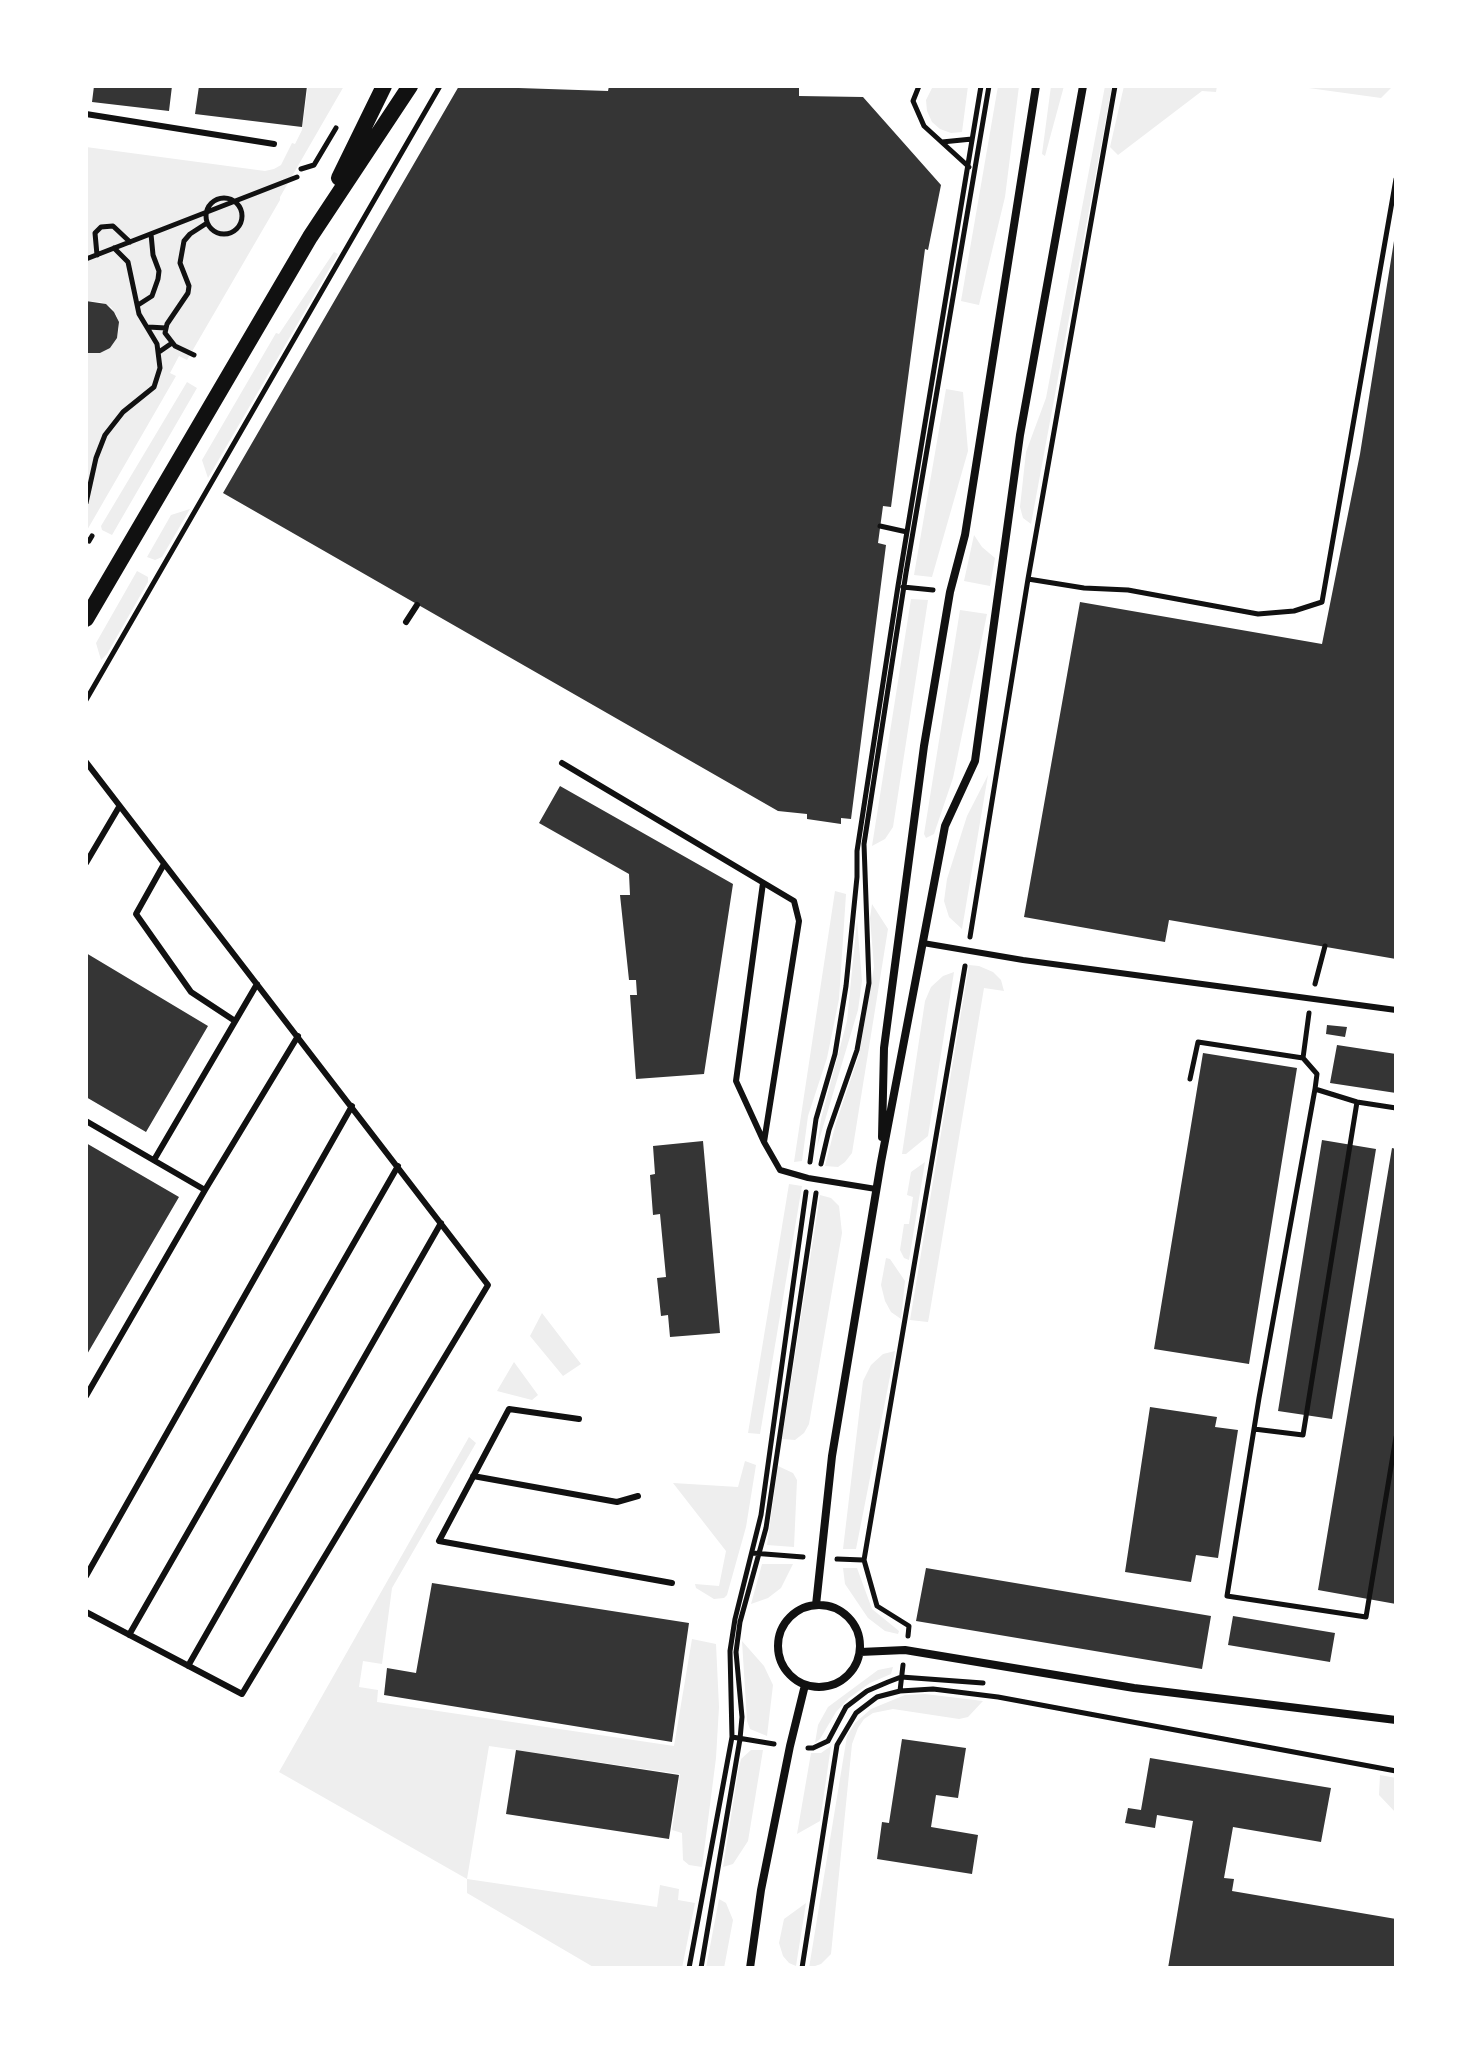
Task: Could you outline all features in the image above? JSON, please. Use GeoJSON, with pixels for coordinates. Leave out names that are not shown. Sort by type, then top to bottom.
{"type":"FeatureCollection","features":[{"type":"Feature","properties":{"kind":"main road"},"geometry":{"type":"LineString","coordinates":[[310,237],[384,86]]}},
{"type":"Feature","properties":{"kind":"main road"},"geometry":{"type":"LineString","coordinates":[[86,619],[310,237],[410,86]]}},
{"type":"Feature","properties":{"kind":"street"},"geometry":{"type":"LineString","coordinates":[[816,1605],[832,1456],[876,1189],[945,826],[975,761],[1020,435],[1083,86]]}},
{"type":"Feature","properties":{"kind":"street"},"geometry":{"type":"LineString","coordinates":[[881,1162],[884,1048],[924,746],[950,592],[965,535],[1035,87]]}},
{"type":"Feature","properties":{"kind":"street"},"geometry":{"type":"LineString","coordinates":[[816,1605],[834,1607],[849,1617],[859,1633],[860,1652],[854,1669],[841,1682],[823,1687],[805,1685],[790,1674],[780,1659],[779,1640],[785,1623],[798,1611],[816,1605]]}},
{"type":"Feature","properties":{"kind":"street"},"geometry":{"type":"LineString","coordinates":[[860,1652],[905,1650],[1134,1688],[1396,1720]]}},
{"type":"Feature","properties":{"kind":"street"},"geometry":{"type":"LineString","coordinates":[[750,1968],[761,1890],[805,1685]]}},
{"type":"Feature","properties":{"kind":"lane"},"geometry":{"type":"LineString","coordinates":[[86,114],[274,144]]}},
{"type":"Feature","properties":{"kind":"lane"},"geometry":{"type":"LineString","coordinates":[[406,622],[417,605]]}},
{"type":"Feature","properties":{"kind":"lane"},"geometry":{"type":"LineString","coordinates":[[86,762],[488,1285],[242,1694],[86,1612]]}},
{"type":"Feature","properties":{"kind":"lane"},"geometry":{"type":"LineString","coordinates":[[562,763],[794,901],[799,921],[764,1142]]}},
{"type":"Feature","properties":{"kind":"lane"},"geometry":{"type":"LineString","coordinates":[[86,863],[119,807]]}},
{"type":"Feature","properties":{"kind":"lane"},"geometry":{"type":"LineString","coordinates":[[164,864],[136,914],[191,992],[235,1021]]}},
{"type":"Feature","properties":{"kind":"lane"},"geometry":{"type":"LineString","coordinates":[[763,883],[736,1081],[780,1170],[808,1178],[876,1189]]}},
{"type":"Feature","properties":{"kind":"lane"},"geometry":{"type":"LineString","coordinates":[[923,943],[1396,1010]]}},
{"type":"Feature","properties":{"kind":"lane"},"geometry":{"type":"LineString","coordinates":[[154,1160],[257,984]]}},
{"type":"Feature","properties":{"kind":"lane"},"geometry":{"type":"LineString","coordinates":[[86,1395],[298,1036]]}},
{"type":"Feature","properties":{"kind":"lane"},"geometry":{"type":"LineString","coordinates":[[86,1576],[352,1106]]}},
{"type":"Feature","properties":{"kind":"lane"},"geometry":{"type":"LineString","coordinates":[[86,1121],[205,1190]]}},
{"type":"Feature","properties":{"kind":"lane"},"geometry":{"type":"LineString","coordinates":[[129,1635],[398,1166]]}},
{"type":"Feature","properties":{"kind":"lane"},"geometry":{"type":"LineString","coordinates":[[188,1666],[441,1223]]}},
{"type":"Feature","properties":{"kind":"lane"},"geometry":{"type":"LineString","coordinates":[[579,1419],[509,1409],[439,1541],[672,1583]]}},
{"type":"Feature","properties":{"kind":"lane"},"geometry":{"type":"LineString","coordinates":[[473,1476],[617,1502],[638,1496]]}},
{"type":"Feature","properties":{"kind":"path"},"geometry":{"type":"LineString","coordinates":[[86,700],[440,86]]}},
{"type":"Feature","properties":{"kind":"path"},"geometry":{"type":"LineString","coordinates":[[919,86],[913,101],[924,126],[969,167]]}},
{"type":"Feature","properties":{"kind":"path"},"geometry":{"type":"LineString","coordinates":[[701,1968],[736,1738],[730,1651],[761,1515],[816,1119],[835,1054],[846,986],[857,851],[981,86]]}},
{"type":"Feature","properties":{"kind":"path"},"geometry":{"type":"LineString","coordinates":[[689,1968],[742,1717],[736,1652],[738,1637],[766,1528],[818,1179],[829,1130],[857,1050],[869,983],[864,844],[906,573],[989,86]]}},
{"type":"Feature","properties":{"kind":"path"},"geometry":{"type":"LineString","coordinates":[[900,1691],[909,1626],[877,1606],[864,1560],[1028,579],[1115,86]]}},
{"type":"Feature","properties":{"kind":"path"},"geometry":{"type":"LineString","coordinates":[[301,169],[314,165],[337,125]]}},
{"type":"Feature","properties":{"kind":"path"},"geometry":{"type":"LineString","coordinates":[[941,142],[973,139]]}},
{"type":"Feature","properties":{"kind":"path"},"geometry":{"type":"LineString","coordinates":[[235,202],[297,177]]}},
{"type":"Feature","properties":{"kind":"path"},"geometry":{"type":"LineString","coordinates":[[1028,579],[1084,588],[1128,590],[1258,614],[1294,611],[1322,602],[1396,179]]}},
{"type":"Feature","properties":{"kind":"path"},"geometry":{"type":"LineString","coordinates":[[86,259],[206,211],[213,201],[224,197],[235,202],[241,211],[237,228],[221,233],[207,223],[206,211]]}},
{"type":"Feature","properties":{"kind":"path"},"geometry":{"type":"LineString","coordinates":[[194,355],[172,343],[165,333],[188,293],[189,286],[180,263],[184,241],[207,223]]}},
{"type":"Feature","properties":{"kind":"path"},"geometry":{"type":"LineString","coordinates":[[97,255],[95,233],[101,227],[113,226],[130,242]]}},
{"type":"Feature","properties":{"kind":"path"},"geometry":{"type":"LineString","coordinates":[[138,305],[152,296],[158,279],[151,234]]}},
{"type":"Feature","properties":{"kind":"path"},"geometry":{"type":"LineString","coordinates":[[86,503],[96,458],[105,435],[123,412],[154,387],[160,368],[157,344],[139,314],[128,262],[114,248]]}},
{"type":"Feature","properties":{"kind":"path"},"geometry":{"type":"LineString","coordinates":[[148,327],[166,328]]}},
{"type":"Feature","properties":{"kind":"path"},"geometry":{"type":"LineString","coordinates":[[159,352],[172,343]]}},
{"type":"Feature","properties":{"kind":"path"},"geometry":{"type":"LineString","coordinates":[[880,526],[907,532]]}},
{"type":"Feature","properties":{"kind":"path"},"geometry":{"type":"LineString","coordinates":[[1303,1058],[1311,998],[1325,946]]}},
{"type":"Feature","properties":{"kind":"path"},"geometry":{"type":"LineString","coordinates":[[1190,1079],[1198,1042],[1303,1058],[1317,1074],[1227,1596],[1366,1617],[1396,1437]]}},
{"type":"Feature","properties":{"kind":"path"},"geometry":{"type":"LineString","coordinates":[[1315,1089],[1357,1102],[1396,1108]]}},
{"type":"Feature","properties":{"kind":"path"},"geometry":{"type":"LineString","coordinates":[[1254,1429],[1303,1435],[1357,1102]]}},
{"type":"Feature","properties":{"kind":"path"},"geometry":{"type":"LineString","coordinates":[[736,1738],[813,1748],[828,1741],[846,1707],[867,1691],[901,1677],[989,1683]]}},
{"type":"Feature","properties":{"kind":"path"},"geometry":{"type":"LineString","coordinates":[[802,1968],[837,1745],[856,1713],[877,1697],[900,1691],[933,1689],[998,1697],[1396,1771]]}},
{"type":"Feature","properties":{"kind":"shaded area"},"geometry":{"type":"Polygon","coordinates":[[[308,86],[344,86],[187,360],[179,356],[170,373],[176,376],[86,532],[86,353],[100,353],[110,348],[119,328],[117,316],[111,307],[101,302],[86,301],[86,147],[265,171],[274,169],[281,165],[302,130],[308,86]]]}},
{"type":"Feature","properties":{"kind":"shaded area"},"geometry":{"type":"Polygon","coordinates":[[[933,86],[968,86],[962,132],[951,133],[932,122],[926,100],[933,86]]]}},
{"type":"Feature","properties":{"kind":"shaded area"},"geometry":{"type":"Polygon","coordinates":[[[998,86],[1019,86],[1005,197],[979,305],[961,301],[998,86]]]}},
{"type":"Feature","properties":{"kind":"shaded area"},"geometry":{"type":"Polygon","coordinates":[[[1051,86],[1064,86],[1045,156],[1042,154],[1051,86]]]}},
{"type":"Feature","properties":{"kind":"shaded area"},"geometry":{"type":"Polygon","coordinates":[[[1105,86],[1112,86],[1031,524],[1023,518],[1020,507],[1026,452],[1046,398],[1105,86]]]}},
{"type":"Feature","properties":{"kind":"shaded area"},"geometry":{"type":"Polygon","coordinates":[[[1124,86],[1217,86],[1216,92],[1202,91],[1118,155],[1110,147],[1124,86]]]}},
{"type":"Feature","properties":{"kind":"shaded area"},"geometry":{"type":"Polygon","coordinates":[[[1294,86],[1393,86],[1381,98],[1294,86]]]}},
{"type":"Feature","properties":{"kind":"shaded area"},"geometry":{"type":"Polygon","coordinates":[[[334,252],[338,254],[208,478],[202,460],[276,333],[279,334],[334,252]]]}},
{"type":"Feature","properties":{"kind":"shaded area"},"geometry":{"type":"Polygon","coordinates":[[[187,382],[197,388],[112,535],[102,530],[101,526],[187,382]]]}},
{"type":"Feature","properties":{"kind":"shaded area"},"geometry":{"type":"Polygon","coordinates":[[[946,389],[963,392],[968,451],[932,577],[914,575],[946,389]]]}},
{"type":"Feature","properties":{"kind":"shaded area"},"geometry":{"type":"Polygon","coordinates":[[[190,509],[162,557],[155,560],[147,557],[171,515],[190,509]]]}},
{"type":"Feature","properties":{"kind":"shaded area"},"geometry":{"type":"Polygon","coordinates":[[[974,535],[995,558],[990,586],[964,581],[974,535]]]}},
{"type":"Feature","properties":{"kind":"shaded area"},"geometry":{"type":"Polygon","coordinates":[[[137,571],[148,577],[148,582],[101,660],[96,643],[137,571]]]}},
{"type":"Feature","properties":{"kind":"shaded area"},"geometry":{"type":"Polygon","coordinates":[[[911,599],[928,600],[893,827],[885,839],[872,846],[911,599]]]}},
{"type":"Feature","properties":{"kind":"shaded area"},"geometry":{"type":"Polygon","coordinates":[[[960,610],[987,614],[953,778],[934,834],[926,838],[924,834],[960,610]]]}},
{"type":"Feature","properties":{"kind":"shaded area"},"geometry":{"type":"Polygon","coordinates":[[[988,775],[962,929],[949,917],[944,901],[947,879],[967,816],[988,775]]]}},
{"type":"Feature","properties":{"kind":"shaded area"},"geometry":{"type":"Polygon","coordinates":[[[835,891],[846,894],[839,999],[827,1058],[808,1116],[802,1161],[794,1162],[835,891]]]}},
{"type":"Feature","properties":{"kind":"shaded area"},"geometry":{"type":"Polygon","coordinates":[[[872,904],[888,929],[852,1153],[838,1167],[825,1166],[859,1055],[874,967],[870,918],[872,904]]]}},
{"type":"Feature","properties":{"kind":"shaded area"},"geometry":{"type":"Polygon","coordinates":[[[857,920],[862,981],[858,1010],[817,1147],[821,1119],[847,1021],[857,920]]]}},
{"type":"Feature","properties":{"kind":"shaded area"},"geometry":{"type":"Polygon","coordinates":[[[969,965],[993,972],[1001,980],[1004,991],[984,988],[928,1322],[910,1320],[969,965]]]}},
{"type":"Feature","properties":{"kind":"shaded area"},"geometry":{"type":"Polygon","coordinates":[[[954,972],[928,1136],[902,1154],[925,1001],[931,987],[943,976],[954,972]]]}},
{"type":"Feature","properties":{"kind":"shaded area"},"geometry":{"type":"Polygon","coordinates":[[[925,1162],[909,1260],[900,1250],[904,1224],[909,1224],[913,1197],[907,1195],[911,1172],[925,1162]]]}},
{"type":"Feature","properties":{"kind":"shaded area"},"geometry":{"type":"Polygon","coordinates":[[[789,1184],[802,1186],[760,1434],[748,1433],[789,1184]]]}},
{"type":"Feature","properties":{"kind":"shaded area"},"geometry":{"type":"Polygon","coordinates":[[[820,1195],[831,1198],[839,1206],[842,1233],[809,1424],[795,1440],[782,1439],[820,1195]]]}},
{"type":"Feature","properties":{"kind":"shaded area"},"geometry":{"type":"Polygon","coordinates":[[[886,1258],[890,1259],[905,1281],[901,1319],[891,1312],[881,1285],[886,1258]]]}},
{"type":"Feature","properties":{"kind":"shaded area"},"geometry":{"type":"Polygon","coordinates":[[[542,1313],[581,1364],[563,1376],[530,1336],[542,1313]]]}},
{"type":"Feature","properties":{"kind":"shaded area"},"geometry":{"type":"Polygon","coordinates":[[[895,1351],[856,1549],[843,1549],[863,1381],[871,1365],[883,1354],[895,1351]]]}},
{"type":"Feature","properties":{"kind":"shaded area"},"geometry":{"type":"Polygon","coordinates":[[[514,1362],[538,1395],[532,1400],[497,1391],[514,1362]]]}},
{"type":"Feature","properties":{"kind":"shaded area"},"geometry":{"type":"Polygon","coordinates":[[[469,1437],[476,1443],[392,1588],[382,1664],[363,1661],[359,1687],[378,1690],[377,1702],[674,1746],[692,1639],[716,1644],[719,1707],[716,1758],[702,1867],[689,1865],[683,1860],[682,1833],[672,1830],[680,1774],[489,1746],[467,1879],[279,1772],[469,1437]]]}},
{"type":"Feature","properties":{"kind":"shaded area"},"geometry":{"type":"Polygon","coordinates":[[[745,1461],[756,1465],[746,1527],[727,1595],[714,1599],[696,1588],[695,1584],[719,1586],[726,1551],[673,1483],[738,1487],[745,1461]]]}},
{"type":"Feature","properties":{"kind":"shaded area"},"geometry":{"type":"Polygon","coordinates":[[[778,1466],[793,1473],[797,1480],[794,1547],[767,1545],[778,1466]]]}},
{"type":"Feature","properties":{"kind":"shaded area"},"geometry":{"type":"Polygon","coordinates":[[[762,1564],[793,1564],[781,1588],[768,1598],[751,1604],[762,1564]]]}},
{"type":"Feature","properties":{"kind":"shaded area"},"geometry":{"type":"Polygon","coordinates":[[[843,1568],[857,1568],[872,1609],[899,1631],[898,1634],[885,1631],[868,1618],[845,1584],[843,1568]]]}},
{"type":"Feature","properties":{"kind":"shaded area"},"geometry":{"type":"Polygon","coordinates":[[[742,1641],[764,1666],[773,1685],[767,1736],[750,1729],[747,1721],[742,1641]]]}},
{"type":"Feature","properties":{"kind":"shaded area"},"geometry":{"type":"Polygon","coordinates":[[[893,1667],[891,1674],[870,1683],[849,1698],[815,1743],[818,1725],[828,1707],[878,1670],[893,1667]]]}},
{"type":"Feature","properties":{"kind":"shaded area"},"geometry":{"type":"Polygon","coordinates":[[[925,1694],[983,1701],[968,1717],[959,1719],[893,1709],[873,1713],[858,1728],[852,1744],[831,1954],[821,1964],[809,1968],[847,1736],[855,1723],[871,1709],[905,1695],[925,1694]]]}},
{"type":"Feature","properties":{"kind":"shaded area"},"geometry":{"type":"Polygon","coordinates":[[[831,1746],[820,1821],[797,1834],[811,1753],[821,1753],[831,1746]]]}},
{"type":"Feature","properties":{"kind":"shaded area"},"geometry":{"type":"Polygon","coordinates":[[[751,1750],[763,1750],[748,1841],[733,1864],[723,1867],[741,1759],[751,1750]]]}},
{"type":"Feature","properties":{"kind":"shaded area"},"geometry":{"type":"Polygon","coordinates":[[[1380,1775],[1396,1778],[1396,1813],[1379,1795],[1380,1775]]]}},
{"type":"Feature","properties":{"kind":"shaded area"},"geometry":{"type":"Polygon","coordinates":[[[467,1879],[657,1907],[660,1885],[679,1889],[678,1900],[695,1903],[682,1968],[595,1968],[467,1893],[467,1879]]]}},
{"type":"Feature","properties":{"kind":"shaded area"},"geometry":{"type":"Polygon","coordinates":[[[719,1899],[726,1903],[733,1920],[724,1968],[706,1968],[719,1899]]]}},
{"type":"Feature","properties":{"kind":"shaded area"},"geometry":{"type":"Polygon","coordinates":[[[806,1903],[796,1966],[783,1956],[779,1943],[784,1919],[806,1903]]]}},
{"type":"Feature","properties":{"kind":"building"},"geometry":{"type":"Polygon","coordinates":[[[94,86],[172,86],[169,111],[92,102],[94,86]]]}},
{"type":"Feature","properties":{"kind":"building"},"geometry":{"type":"Polygon","coordinates":[[[199,86],[307,86],[302,127],[195,114],[199,86]]]}},
{"type":"Feature","properties":{"kind":"building"},"geometry":{"type":"Polygon","coordinates":[[[459,86],[608,91],[609,86],[799,86],[799,96],[863,97],[941,185],[928,250],[925,249],[891,507],[883,506],[878,543],[886,545],[851,819],[841,818],[841,824],[807,819],[807,814],[778,811],[223,493],[459,86]]]}},
{"type":"Feature","properties":{"kind":"building"},"geometry":{"type":"Polygon","coordinates":[[[1394,241],[1396,959],[1169,920],[1165,942],[1024,917],[1080,602],[1322,644],[1360,454],[1394,241]]]}},
{"type":"Feature","properties":{"kind":"building"},"geometry":{"type":"Polygon","coordinates":[[[86,301],[106,304],[119,322],[117,338],[110,348],[100,353],[86,353],[86,301]]]}},
{"type":"Feature","properties":{"kind":"building"},"geometry":{"type":"Polygon","coordinates":[[[560,786],[733,884],[704,1074],[636,1079],[630,995],[637,995],[636,980],[629,980],[620,895],[630,895],[629,874],[539,823],[560,786]]]}},
{"type":"Feature","properties":{"kind":"building"},"geometry":{"type":"Polygon","coordinates":[[[86,953],[208,1026],[146,1132],[86,1097],[86,953]]]}},
{"type":"Feature","properties":{"kind":"building"},"geometry":{"type":"Polygon","coordinates":[[[1327,1025],[1347,1027],[1345,1037],[1326,1034],[1327,1025]]]}},
{"type":"Feature","properties":{"kind":"building"},"geometry":{"type":"Polygon","coordinates":[[[1337,1045],[1396,1054],[1396,1093],[1330,1083],[1337,1045]]]}},
{"type":"Feature","properties":{"kind":"building"},"geometry":{"type":"Polygon","coordinates":[[[1203,1053],[1297,1068],[1249,1364],[1154,1349],[1203,1053]]]}},
{"type":"Feature","properties":{"kind":"building"},"geometry":{"type":"Polygon","coordinates":[[[1322,1140],[1376,1149],[1332,1419],[1278,1411],[1322,1140]]]}},
{"type":"Feature","properties":{"kind":"building"},"geometry":{"type":"Polygon","coordinates":[[[703,1141],[720,1333],[670,1337],[668,1315],[661,1316],[657,1278],[666,1277],[660,1214],[653,1215],[650,1175],[655,1174],[653,1146],[703,1141]]]}},
{"type":"Feature","properties":{"kind":"building"},"geometry":{"type":"Polygon","coordinates":[[[86,1143],[179,1197],[86,1356],[86,1143]]]}},
{"type":"Feature","properties":{"kind":"building"},"geometry":{"type":"Polygon","coordinates":[[[1392,1148],[1396,1149],[1396,1604],[1318,1590],[1392,1148]]]}},
{"type":"Feature","properties":{"kind":"building"},"geometry":{"type":"Polygon","coordinates":[[[1150,1407],[1217,1417],[1215,1427],[1238,1430],[1218,1558],[1196,1555],[1191,1582],[1125,1572],[1150,1407]]]}},
{"type":"Feature","properties":{"kind":"building"},"geometry":{"type":"Polygon","coordinates":[[[926,1568],[1211,1616],[1202,1669],[916,1621],[926,1568]]]}},
{"type":"Feature","properties":{"kind":"building"},"geometry":{"type":"Polygon","coordinates":[[[432,1583],[689,1623],[672,1742],[384,1695],[387,1668],[416,1673],[432,1583]]]}},
{"type":"Feature","properties":{"kind":"building"},"geometry":{"type":"Polygon","coordinates":[[[1233,1616],[1335,1633],[1330,1662],[1228,1645],[1233,1616]]]}},
{"type":"Feature","properties":{"kind":"building"},"geometry":{"type":"Polygon","coordinates":[[[902,1739],[966,1748],[958,1798],[936,1795],[931,1827],[978,1835],[972,1874],[877,1859],[882,1822],[889,1823],[902,1739]]]}},
{"type":"Feature","properties":{"kind":"building"},"geometry":{"type":"Polygon","coordinates":[[[516,1750],[679,1775],[669,1839],[506,1814],[516,1750]]]}},
{"type":"Feature","properties":{"kind":"building"},"geometry":{"type":"Polygon","coordinates":[[[1150,1758],[1331,1788],[1321,1842],[1233,1827],[1224,1878],[1234,1879],[1232,1891],[1396,1919],[1396,1968],[1168,1968],[1193,1821],[1157,1815],[1155,1828],[1125,1823],[1128,1808],[1141,1810],[1150,1758]]]}}]}
